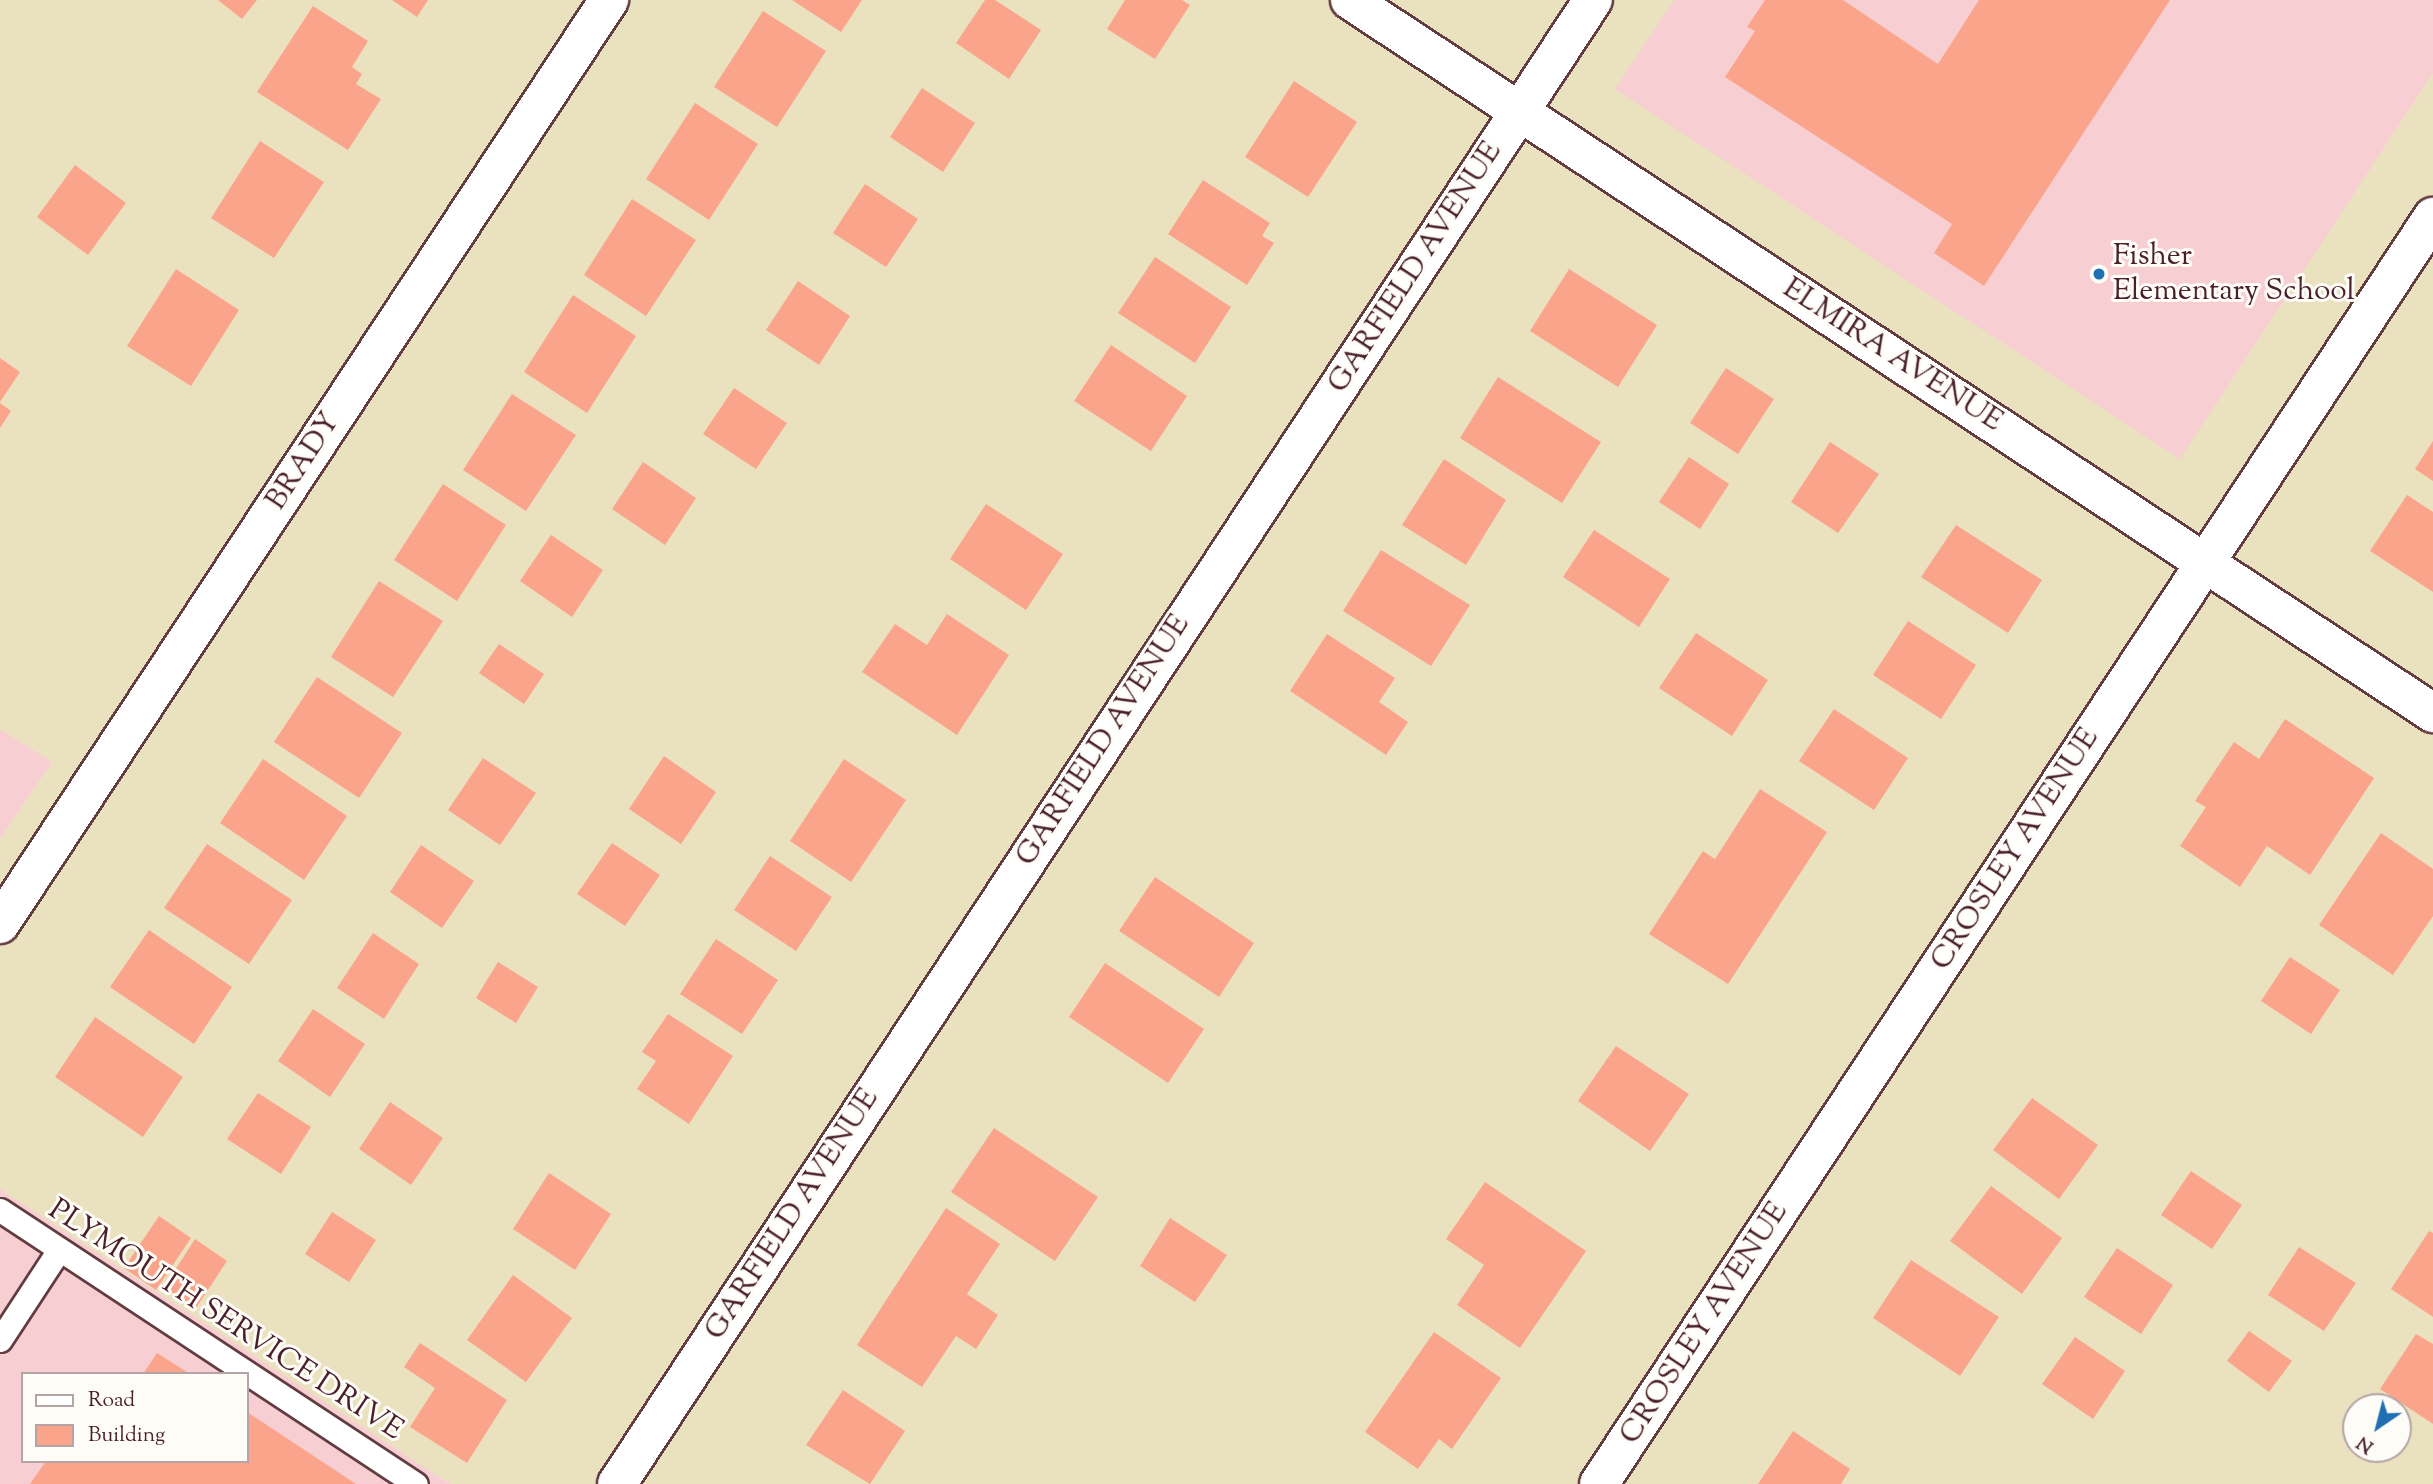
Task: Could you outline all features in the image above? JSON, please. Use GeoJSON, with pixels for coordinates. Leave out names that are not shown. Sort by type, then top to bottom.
{"type":"FeatureCollection","features":[{"type":"Feature","properties":{"kind":"street","name":"BRADY"},"geometry":{"type":"LineString","coordinates":[[0,924],[609,0]]}},
{"type":"Feature","properties":{"kind":"street","name":"ELMIRA AVENUE"},"geometry":{"type":"LineString","coordinates":[[1350,0],[2433,713]]}},
{"type":"Feature","properties":{"kind":"street","name":"GARFIELD AVENUE"},"geometry":{"type":"LineString","coordinates":[[617,1484],[1593,0]]}},
{"type":"Feature","properties":{"kind":"street","name":"CROSLEY AVENUE"},"geometry":{"type":"LineString","coordinates":[[1599,1484],[2433,217]]}},
{"type":"Feature","properties":{"kind":"lane","name":"PLYMOUTH SERVICE DRIVE"},"geometry":{"type":"LineString","coordinates":[[0,1210],[245,1372]]}},
{"type":"Feature","properties":{"kind":"lane"},"geometry":{"type":"LineString","coordinates":[[0,1340],[59,1250]]}},
{"type":"Feature","properties":{"kind":"lane","name":"PLYMOUTH SERVICE DRIVE"},"geometry":{"type":"LineString","coordinates":[[248,1374],[416,1484]]}},
{"type":"Feature","properties":{"kind":"shaded area","name":"Fisher Elementary School"},"geometry":{"type":"Polygon","coordinates":[[[1674,0],[2433,0],[2433,73],[2180,459],[1615,89],[1674,0]]]}},
{"type":"Feature","properties":{"kind":"shaded area"},"geometry":{"type":"Polygon","coordinates":[[[0,729],[52,762],[0,839],[0,729]]]}},
{"type":"Feature","properties":{"kind":"shaded area"},"geometry":{"type":"Polygon","coordinates":[[[0,1189],[450,1484],[0,1484],[0,1189]]]}},
{"type":"Feature","properties":{"kind":"building"},"geometry":{"type":"Polygon","coordinates":[[[218,0],[257,0],[242,19],[218,0]]]}},
{"type":"Feature","properties":{"kind":"building"},"geometry":{"type":"Polygon","coordinates":[[[392,0],[428,0],[417,17],[392,0]]]}},
{"type":"Feature","properties":{"kind":"building"},"geometry":{"type":"Polygon","coordinates":[[[792,0],[862,0],[841,32],[792,0]]]}},
{"type":"Feature","properties":{"kind":"building"},"geometry":{"type":"Polygon","coordinates":[[[985,0],[995,0],[1041,30],[1009,79],[956,43],[985,0]]]}},
{"type":"Feature","properties":{"kind":"building"},"geometry":{"type":"Polygon","coordinates":[[[1125,0],[1182,0],[1190,5],[1155,59],[1107,29],[1125,0]]]}},
{"type":"Feature","properties":{"kind":"building"},"geometry":{"type":"Polygon","coordinates":[[[1765,0],[1843,0],[1938,64],[1979,0],[2170,0],[1984,286],[1934,253],[1952,224],[1725,77],[1755,31],[1747,27],[1765,0]]]}},
{"type":"Feature","properties":{"kind":"building"},"geometry":{"type":"Polygon","coordinates":[[[313,6],[368,41],[352,67],[362,74],[356,84],[381,99],[348,150],[257,92],[313,6]]]}},
{"type":"Feature","properties":{"kind":"building"},"geometry":{"type":"Polygon","coordinates":[[[763,11],[826,51],[777,127],[714,87],[763,11]]]}},
{"type":"Feature","properties":{"kind":"building"},"geometry":{"type":"Polygon","coordinates":[[[1294,81],[1357,122],[1308,197],[1245,157],[1294,81]]]}},
{"type":"Feature","properties":{"kind":"building"},"geometry":{"type":"Polygon","coordinates":[[[922,88],[975,123],[943,172],[890,137],[922,88]]]}},
{"type":"Feature","properties":{"kind":"building"},"geometry":{"type":"Polygon","coordinates":[[[695,103],[758,144],[709,220],[646,179],[695,103]]]}},
{"type":"Feature","properties":{"kind":"building"},"geometry":{"type":"Polygon","coordinates":[[[260,141],[324,182],[274,258],[211,218],[260,141]]]}},
{"type":"Feature","properties":{"kind":"building"},"geometry":{"type":"Polygon","coordinates":[[[75,165],[126,203],[88,255],[37,217],[75,165]]]}},
{"type":"Feature","properties":{"kind":"building"},"geometry":{"type":"Polygon","coordinates":[[[1203,180],[1270,223],[1262,236],[1274,243],[1247,285],[1168,234],[1203,180]]]}},
{"type":"Feature","properties":{"kind":"building"},"geometry":{"type":"Polygon","coordinates":[[[865,184],[918,219],[886,267],[833,233],[865,184]]]}},
{"type":"Feature","properties":{"kind":"building"},"geometry":{"type":"Polygon","coordinates":[[[632,199],[696,240],[646,316],[584,275],[632,199]]]}},
{"type":"Feature","properties":{"kind":"building"},"geometry":{"type":"Polygon","coordinates":[[[1155,257],[1231,307],[1195,363],[1118,313],[1155,257]]]}},
{"type":"Feature","properties":{"kind":"building"},"geometry":{"type":"Polygon","coordinates":[[[176,269],[239,310],[191,386],[127,346],[176,269]]]}},
{"type":"Feature","properties":{"kind":"building"},"geometry":{"type":"Polygon","coordinates":[[[1569,269],[1657,325],[1618,387],[1530,331],[1569,269]]]}},
{"type":"Feature","properties":{"kind":"building"},"geometry":{"type":"Polygon","coordinates":[[[798,281],[850,316],[819,365],[766,330],[798,281]]]}},
{"type":"Feature","properties":{"kind":"building"},"geometry":{"type":"Polygon","coordinates":[[[573,295],[636,336],[587,413],[524,372],[573,295]]]}},
{"type":"Feature","properties":{"kind":"building"},"geometry":{"type":"Polygon","coordinates":[[[1111,345],[1187,396],[1151,451],[1074,401],[1111,345]]]}},
{"type":"Feature","properties":{"kind":"building"},"geometry":{"type":"Polygon","coordinates":[[[0,358],[20,372],[0,402],[0,358]]]}},
{"type":"Feature","properties":{"kind":"building"},"geometry":{"type":"Polygon","coordinates":[[[1726,368],[1774,399],[1738,454],[1690,423],[1726,368]]]}},
{"type":"Feature","properties":{"kind":"building"},"geometry":{"type":"Polygon","coordinates":[[[1498,377],[1601,442],[1562,503],[1460,438],[1498,377]]]}},
{"type":"Feature","properties":{"kind":"building"},"geometry":{"type":"Polygon","coordinates":[[[734,388],[787,423],[756,469],[703,434],[734,388]]]}},
{"type":"Feature","properties":{"kind":"building"},"geometry":{"type":"Polygon","coordinates":[[[512,394],[576,435],[526,511],[463,470],[512,394]]]}},
{"type":"Feature","properties":{"kind":"building"},"geometry":{"type":"Polygon","coordinates":[[[0,403],[11,411],[0,428],[0,403]]]}},
{"type":"Feature","properties":{"kind":"building"},"geometry":{"type":"Polygon","coordinates":[[[2433,441],[2433,481],[2415,469],[2433,441]]]}},
{"type":"Feature","properties":{"kind":"building"},"geometry":{"type":"Polygon","coordinates":[[[1830,442],[1879,474],[1838,533],[1791,502],[1830,442]]]}},
{"type":"Feature","properties":{"kind":"building"},"geometry":{"type":"Polygon","coordinates":[[[1689,457],[1729,484],[1700,529],[1659,502],[1689,457]]]}},
{"type":"Feature","properties":{"kind":"building"},"geometry":{"type":"Polygon","coordinates":[[[1444,459],[1506,500],[1466,565],[1402,525],[1444,459]]]}},
{"type":"Feature","properties":{"kind":"building"},"geometry":{"type":"Polygon","coordinates":[[[643,462],[696,498],[665,545],[612,509],[643,462]]]}},
{"type":"Feature","properties":{"kind":"building"},"geometry":{"type":"Polygon","coordinates":[[[443,484],[506,525],[457,601],[394,560],[443,484]]]}},
{"type":"Feature","properties":{"kind":"building"},"geometry":{"type":"Polygon","coordinates":[[[2407,495],[2433,512],[2433,592],[2370,551],[2407,495]]]}},
{"type":"Feature","properties":{"kind":"building"},"geometry":{"type":"Polygon","coordinates":[[[986,504],[1063,554],[1026,610],[950,559],[986,504]]]}},
{"type":"Feature","properties":{"kind":"building"},"geometry":{"type":"Polygon","coordinates":[[[1956,525],[2042,580],[2008,633],[1921,577],[1956,525]]]}},
{"type":"Feature","properties":{"kind":"building"},"geometry":{"type":"Polygon","coordinates":[[[1594,530],[1670,579],[1639,627],[1563,577],[1594,530]]]}},
{"type":"Feature","properties":{"kind":"building"},"geometry":{"type":"Polygon","coordinates":[[[551,535],[603,570],[572,617],[520,581],[551,535]]]}},
{"type":"Feature","properties":{"kind":"building"},"geometry":{"type":"Polygon","coordinates":[[[1381,550],[1470,605],[1431,666],[1343,611],[1381,550]]]}},
{"type":"Feature","properties":{"kind":"building"},"geometry":{"type":"Polygon","coordinates":[[[379,581],[443,621],[393,697],[331,657],[379,581]]]}},
{"type":"Feature","properties":{"kind":"building"},"geometry":{"type":"Polygon","coordinates":[[[947,614],[1009,655],[957,735],[862,672],[895,624],[927,645],[947,614]]]}},
{"type":"Feature","properties":{"kind":"building"},"geometry":{"type":"Polygon","coordinates":[[[1908,621],[1976,665],[1941,719],[1873,675],[1908,621]]]}},
{"type":"Feature","properties":{"kind":"building"},"geometry":{"type":"Polygon","coordinates":[[[1696,633],[1768,680],[1732,736],[1659,688],[1696,633]]]}},
{"type":"Feature","properties":{"kind":"building"},"geometry":{"type":"Polygon","coordinates":[[[1327,634],[1395,678],[1379,702],[1408,722],[1386,755],[1290,691],[1327,634]]]}},
{"type":"Feature","properties":{"kind":"building"},"geometry":{"type":"Polygon","coordinates":[[[499,644],[544,674],[524,704],[479,673],[499,644]]]}},
{"type":"Feature","properties":{"kind":"building"},"geometry":{"type":"Polygon","coordinates":[[[317,677],[402,733],[359,798],[274,742],[317,677]]]}},
{"type":"Feature","properties":{"kind":"building"},"geometry":{"type":"Polygon","coordinates":[[[1834,709],[1908,758],[1874,810],[1799,761],[1834,709]]]}},
{"type":"Feature","properties":{"kind":"building"},"geometry":{"type":"Polygon","coordinates":[[[2285,719],[2374,778],[2310,875],[2267,846],[2240,887],[2180,846],[2206,807],[2195,801],[2234,742],[2259,759],[2285,719]]]}},
{"type":"Feature","properties":{"kind":"building"},"geometry":{"type":"Polygon","coordinates":[[[664,756],[716,792],[681,844],[629,809],[664,756]]]}},
{"type":"Feature","properties":{"kind":"building"},"geometry":{"type":"Polygon","coordinates":[[[483,758],[536,793],[500,845],[448,810],[483,758]]]}},
{"type":"Feature","properties":{"kind":"building"},"geometry":{"type":"Polygon","coordinates":[[[263,759],[347,816],[304,880],[220,823],[263,759]]]}},
{"type":"Feature","properties":{"kind":"building"},"geometry":{"type":"Polygon","coordinates":[[[844,759],[906,800],[851,882],[790,841],[844,759]]]}},
{"type":"Feature","properties":{"kind":"building"},"geometry":{"type":"Polygon","coordinates":[[[1760,789],[1827,832],[1728,984],[1649,934],[1703,851],[1715,859],[1760,789]]]}},
{"type":"Feature","properties":{"kind":"building"},"geometry":{"type":"Polygon","coordinates":[[[2381,833],[2433,869],[2433,916],[2393,975],[2319,925],[2381,833]]]}},
{"type":"Feature","properties":{"kind":"building"},"geometry":{"type":"Polygon","coordinates":[[[612,843],[660,875],[625,926],[577,894],[612,843]]]}},
{"type":"Feature","properties":{"kind":"building"},"geometry":{"type":"Polygon","coordinates":[[[207,844],[292,900],[249,964],[164,908],[207,844]]]}},
{"type":"Feature","properties":{"kind":"building"},"geometry":{"type":"Polygon","coordinates":[[[421,845],[474,881],[442,928],[390,892],[421,845]]]}},
{"type":"Feature","properties":{"kind":"building"},"geometry":{"type":"Polygon","coordinates":[[[770,856],[832,897],[796,951],[734,910],[770,856]]]}},
{"type":"Feature","properties":{"kind":"building"},"geometry":{"type":"Polygon","coordinates":[[[1155,877],[1254,943],[1219,997],[1119,931],[1155,877]]]}},
{"type":"Feature","properties":{"kind":"building"},"geometry":{"type":"Polygon","coordinates":[[[149,930],[232,987],[194,1044],[110,987],[149,930]]]}},
{"type":"Feature","properties":{"kind":"building"},"geometry":{"type":"Polygon","coordinates":[[[373,933],[419,964],[384,1019],[337,988],[373,933]]]}},
{"type":"Feature","properties":{"kind":"building"},"geometry":{"type":"Polygon","coordinates":[[[716,939],[778,980],[742,1034],[680,994],[716,939]]]}},
{"type":"Feature","properties":{"kind":"building"},"geometry":{"type":"Polygon","coordinates":[[[2290,957],[2340,990],[2311,1034],[2261,1001],[2290,957]]]}},
{"type":"Feature","properties":{"kind":"building"},"geometry":{"type":"Polygon","coordinates":[[[498,962],[538,987],[516,1023],[476,998],[498,962]]]}},
{"type":"Feature","properties":{"kind":"building"},"geometry":{"type":"Polygon","coordinates":[[[1105,963],[1204,1029],[1168,1083],[1069,1017],[1105,963]]]}},
{"type":"Feature","properties":{"kind":"building"},"geometry":{"type":"Polygon","coordinates":[[[313,1009],[365,1044],[330,1097],[278,1061],[313,1009]]]}},
{"type":"Feature","properties":{"kind":"building"},"geometry":{"type":"Polygon","coordinates":[[[668,1014],[733,1056],[689,1124],[637,1089],[656,1061],[642,1052],[668,1014]]]}},
{"type":"Feature","properties":{"kind":"building"},"geometry":{"type":"Polygon","coordinates":[[[95,1017],[183,1077],[143,1137],[55,1077],[95,1017]]]}},
{"type":"Feature","properties":{"kind":"building"},"geometry":{"type":"Polygon","coordinates":[[[1616,1046],[1689,1094],[1650,1151],[1578,1101],[1616,1046]]]}},
{"type":"Feature","properties":{"kind":"building"},"geometry":{"type":"Polygon","coordinates":[[[258,1093],[311,1127],[281,1174],[227,1139],[258,1093]]]}},
{"type":"Feature","properties":{"kind":"building"},"geometry":{"type":"Polygon","coordinates":[[[2032,1098],[2098,1145],[2059,1199],[1993,1150],[2032,1098]]]}},
{"type":"Feature","properties":{"kind":"building"},"geometry":{"type":"Polygon","coordinates":[[[390,1102],[443,1138],[411,1185],[359,1149],[390,1102]]]}},
{"type":"Feature","properties":{"kind":"building"},"geometry":{"type":"Polygon","coordinates":[[[994,1128],[1098,1197],[1055,1261],[951,1192],[994,1128]]]}},
{"type":"Feature","properties":{"kind":"building"},"geometry":{"type":"Polygon","coordinates":[[[2191,1171],[2242,1205],[2212,1249],[2161,1215],[2191,1171]]]}},
{"type":"Feature","properties":{"kind":"building"},"geometry":{"type":"Polygon","coordinates":[[[549,1173],[611,1214],[575,1270],[513,1229],[549,1173]]]}},
{"type":"Feature","properties":{"kind":"building"},"geometry":{"type":"Polygon","coordinates":[[[1485,1182],[1586,1251],[1520,1348],[1457,1305],[1484,1265],[1446,1239],[1485,1182]]]}},
{"type":"Feature","properties":{"kind":"building"},"geometry":{"type":"Polygon","coordinates":[[[1991,1186],[2062,1238],[2022,1294],[1950,1241],[1991,1186]]]}},
{"type":"Feature","properties":{"kind":"building"},"geometry":{"type":"Polygon","coordinates":[[[946,1208],[1000,1244],[967,1294],[998,1315],[976,1349],[956,1336],[922,1387],[857,1345],[946,1208]]]}},
{"type":"Feature","properties":{"kind":"building"},"geometry":{"type":"Polygon","coordinates":[[[332,1212],[376,1240],[349,1282],[305,1254],[332,1212]]]}},
{"type":"Feature","properties":{"kind":"building"},"geometry":{"type":"Polygon","coordinates":[[[159,1216],[191,1238],[156,1290],[124,1268],[159,1216]]]}},
{"type":"Feature","properties":{"kind":"building"},"geometry":{"type":"Polygon","coordinates":[[[1170,1218],[1227,1255],[1195,1302],[1140,1266],[1170,1218]]]}},
{"type":"Feature","properties":{"kind":"building"},"geometry":{"type":"Polygon","coordinates":[[[2429,1231],[2433,1233],[2433,1317],[2391,1289],[2429,1231]]]}},
{"type":"Feature","properties":{"kind":"building"},"geometry":{"type":"Polygon","coordinates":[[[195,1239],[227,1261],[196,1308],[164,1287],[195,1239]]]}},
{"type":"Feature","properties":{"kind":"building"},"geometry":{"type":"Polygon","coordinates":[[[2299,1247],[2356,1283],[2324,1331],[2268,1295],[2299,1247]]]}},
{"type":"Feature","properties":{"kind":"building"},"geometry":{"type":"Polygon","coordinates":[[[2117,1248],[2173,1285],[2141,1334],[2084,1297],[2117,1248]]]}},
{"type":"Feature","properties":{"kind":"building"},"geometry":{"type":"Polygon","coordinates":[[[1911,1260],[1999,1317],[1960,1376],[1873,1318],[1911,1260]]]}},
{"type":"Feature","properties":{"kind":"building"},"geometry":{"type":"Polygon","coordinates":[[[513,1275],[572,1318],[526,1382],[467,1340],[513,1275]]]}},
{"type":"Feature","properties":{"kind":"building"},"geometry":{"type":"Polygon","coordinates":[[[2249,1331],[2292,1361],[2269,1392],[2227,1361],[2249,1331]]]}},
{"type":"Feature","properties":{"kind":"building"},"geometry":{"type":"Polygon","coordinates":[[[1434,1332],[1501,1378],[1452,1449],[1439,1439],[1418,1469],[1365,1432],[1434,1332]]]}},
{"type":"Feature","properties":{"kind":"building"},"geometry":{"type":"Polygon","coordinates":[[[2416,1334],[2433,1344],[2433,1424],[2412,1410],[2412,1393],[2386,1393],[2380,1389],[2416,1334]]]}},
{"type":"Feature","properties":{"kind":"building"},"geometry":{"type":"Polygon","coordinates":[[[2075,1337],[2125,1371],[2093,1419],[2042,1384],[2075,1337]]]}},
{"type":"Feature","properties":{"kind":"building"},"geometry":{"type":"Polygon","coordinates":[[[420,1343],[507,1400],[467,1463],[410,1427],[435,1388],[404,1367],[420,1343]]]}},
{"type":"Feature","properties":{"kind":"building"},"geometry":{"type":"Polygon","coordinates":[[[157,1353],[187,1372],[144,1372],[157,1353]]]}},
{"type":"Feature","properties":{"kind":"building"},"geometry":{"type":"Polygon","coordinates":[[[843,1390],[905,1431],[870,1484],[806,1445],[843,1390]]]}},
{"type":"Feature","properties":{"kind":"building"},"geometry":{"type":"Polygon","coordinates":[[[248,1413],[356,1484],[30,1484],[45,1463],[248,1463],[248,1413]]]}},
{"type":"Feature","properties":{"kind":"building"},"geometry":{"type":"Polygon","coordinates":[[[1793,1431],[1850,1469],[1841,1484],[1758,1484],[1793,1431]]]}},
{"type":"Feature","properties":{"kind":"place","name":"Fisher Elementary School"},"geometry":{"type":"Point","coordinates":[2099,274]}}]}
